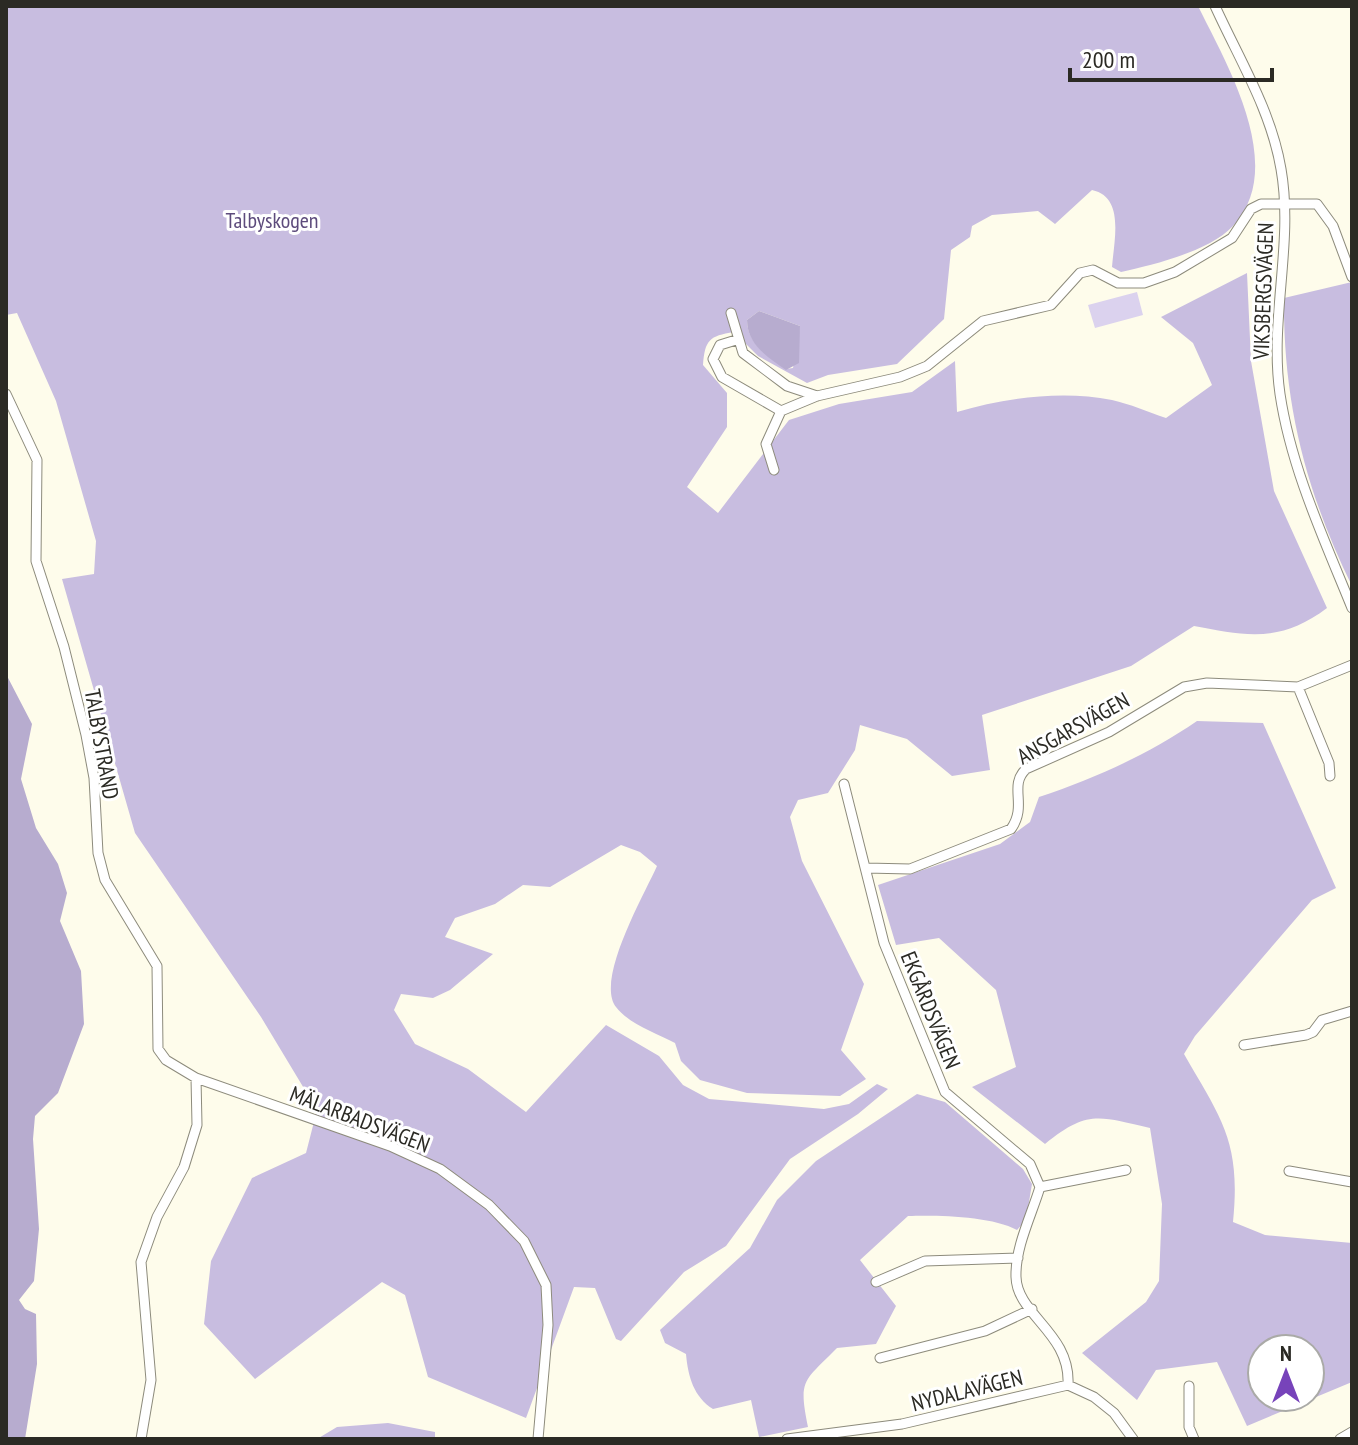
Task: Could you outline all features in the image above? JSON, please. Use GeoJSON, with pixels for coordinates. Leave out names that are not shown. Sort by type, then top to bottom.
{"type":"FeatureCollection","features":[{"type":"Feature","properties":{"kind":"street","name":"VIKSBERGSVÄGEN"},"geometry":{"type":"LineString","coordinates":[[1215,6],[1265,111],[1282,171],[1275,337],[1280,395],[1310,503],[1352,608]]}},
{"type":"Feature","properties":{"kind":"street","name":"VIKSBERGSVÄGEN"},"geometry":{"type":"LineString","coordinates":[[781,411],[817,396],[900,377],[927,366],[983,321],[1051,305],[1080,273],[1093,270],[1118,283],[1144,283],[1175,272],[1232,238],[1251,209],[1261,204],[1283,204]]}},
{"type":"Feature","properties":{"kind":"street"},"geometry":{"type":"LineString","coordinates":[[1283,204],[1317,204],[1326,213],[1352,277]]}},
{"type":"Feature","properties":{"kind":"street"},"geometry":{"type":"LineString","coordinates":[[731,313],[736,326],[736,340],[743,353],[760,369],[787,386],[817,396]]}},
{"type":"Feature","properties":{"kind":"street"},"geometry":{"type":"LineString","coordinates":[[736,340],[720,345],[713,359],[722,377],[781,411],[766,444],[774,470]]}},
{"type":"Feature","properties":{"kind":"street","name":"TALBYSTRAND"},"geometry":{"type":"LineString","coordinates":[[6,394],[37,460],[36,561],[64,647],[86,735],[94,778],[98,853],[105,880],[157,966],[155,1009],[158,1049],[166,1060],[196,1078]]}},
{"type":"Feature","properties":{"kind":"street","name":"ANSGARSVÄGEN"},"geometry":{"type":"LineString","coordinates":[[866,868],[910,869],[1011,829],[1019,818],[1021,805],[1017,788],[1019,775],[1026,769],[1109,732],[1184,687],[1207,683],[1298,687],[1352,665]]}},
{"type":"Feature","properties":{"kind":"street"},"geometry":{"type":"LineString","coordinates":[[1298,687],[1329,763],[1330,776]]}},
{"type":"Feature","properties":{"kind":"street","name":"EKGÅRDSVÄGEN"},"geometry":{"type":"LineString","coordinates":[[844,784],[884,943],[945,1092],[1030,1164],[1040,1187]]}},
{"type":"Feature","properties":{"kind":"street"},"geometry":{"type":"LineString","coordinates":[[1244,1045],[1306,1035],[1313,1032],[1322,1020],[1352,1011]]}},
{"type":"Feature","properties":{"kind":"street"},"geometry":{"type":"LineString","coordinates":[[141,1439],[151,1380],[141,1262],[157,1217],[184,1167],[197,1125],[196,1078]]}},
{"type":"Feature","properties":{"kind":"street","name":"MÄLARBADSVÄGEN"},"geometry":{"type":"LineString","coordinates":[[196,1078],[390,1146],[440,1169],[489,1205],[524,1241],[546,1285],[548,1325],[538,1439]]}},
{"type":"Feature","properties":{"kind":"street"},"geometry":{"type":"LineString","coordinates":[[1126,1170],[1040,1187],[1018,1258],[1018,1288],[1050,1336],[1063,1349],[1069,1365],[1068,1385],[1094,1397],[1114,1413],[1133,1439]]}},
{"type":"Feature","properties":{"kind":"street"},"geometry":{"type":"LineString","coordinates":[[1289,1171],[1352,1182]]}},
{"type":"Feature","properties":{"kind":"street"},"geometry":{"type":"LineString","coordinates":[[876,1282],[925,1261],[1018,1258]]}},
{"type":"Feature","properties":{"kind":"street"},"geometry":{"type":"LineString","coordinates":[[880,1358],[985,1331],[1032,1309]]}},
{"type":"Feature","properties":{"kind":"street","name":"NYDALAVÄGEN"},"geometry":{"type":"LineString","coordinates":[[787,1439],[902,1424],[1068,1385]]}},
{"type":"Feature","properties":{"kind":"street"},"geometry":{"type":"LineString","coordinates":[[1189,1386],[1189,1427],[1194,1439]]}},
{"type":"Feature","properties":{"kind":"street"},"geometry":{"type":"LineString","coordinates":[[1340,1439],[1352,1432]]}},
{"type":"Feature","properties":{"kind":"shaded area"},"geometry":{"type":"Polygon","coordinates":[[[1137,292],[1143,315],[1095,328],[1088,305],[1137,292]]]}},
{"type":"Feature","properties":{"kind":"shaded area"},"geometry":{"type":"Polygon","coordinates":[[[759,311],[800,326],[799,363],[786,370],[755,343],[747,320],[759,311]]]}},
{"type":"Feature","properties":{"kind":"shaded area"},"geometry":{"type":"Polygon","coordinates":[[[6,674],[32,724],[21,779],[36,828],[58,864],[67,893],[60,921],[81,971],[84,1024],[58,1093],[35,1116],[33,1139],[39,1229],[34,1281],[19,1300],[25,1309],[36,1314],[37,1364],[25,1439],[6,1439],[6,674]]]}},
{"type":"Feature","properties":{"kind":"green space","name":"Talbyskogen"},"geometry":{"type":"Polygon","coordinates":[[[6,6],[1198,6],[1236,86],[1254,146],[1255,175],[1248,202],[1233,226],[1196,250],[1121,272],[1112,267],[1115,221],[1109,201],[1102,194],[1092,190],[1055,224],[1038,211],[992,215],[972,226],[970,237],[951,250],[944,319],[897,364],[828,375],[807,383],[758,356],[734,332],[719,335],[707,345],[703,365],[727,393],[727,427],[687,487],[718,513],[789,420],[839,404],[912,392],[955,361],[957,412],[1014,399],[1073,396],[1112,400],[1166,418],[1212,385],[1193,343],[1161,317],[1247,273],[1251,361],[1274,491],[1327,608],[1294,627],[1278,632],[1247,634],[1194,626],[1131,666],[982,715],[990,770],[952,776],[907,739],[860,725],[855,750],[828,793],[798,800],[790,817],[802,861],[864,984],[841,1050],[866,1079],[840,1096],[747,1093],[700,1080],[681,1061],[675,1043],[635,1023],[616,1007],[611,994],[616,958],[657,866],[640,852],[621,845],[550,887],[523,885],[495,904],[455,918],[445,937],[493,954],[450,990],[433,998],[401,994],[394,1010],[415,1044],[468,1069],[526,1112],[606,1025],[659,1056],[683,1085],[709,1099],[824,1109],[849,1104],[877,1084],[888,1089],[858,1114],[790,1159],[726,1246],[684,1272],[621,1341],[616,1339],[595,1288],[574,1287],[526,1418],[428,1377],[405,1295],[382,1282],[255,1379],[204,1324],[211,1261],[252,1178],[306,1153],[317,1110],[261,1017],[135,833],[62,579],[94,574],[96,541],[56,401],[17,313],[6,315],[6,6]],[[759,311],[747,320],[755,343],[786,369],[793,368],[800,326],[759,311]]]}},
{"type":"Feature","properties":{"kind":"green space"},"geometry":{"type":"Polygon","coordinates":[[[1352,282],[1352,586],[1322,516],[1300,446],[1288,374],[1284,298],[1352,282]]]}},
{"type":"Feature","properties":{"kind":"green space"},"geometry":{"type":"Polygon","coordinates":[[[1197,721],[1263,723],[1336,888],[1312,900],[1195,1036],[1184,1054],[1226,1133],[1234,1171],[1233,1222],[1265,1235],[1352,1243],[1352,1382],[1326,1393],[1326,1333],[1246,1333],[1246,1413],[1278,1413],[1247,1426],[1217,1362],[1156,1370],[1137,1400],[1082,1353],[1146,1302],[1159,1281],[1162,1204],[1150,1128],[1094,1119],[1072,1125],[1045,1144],[972,1087],[1016,1067],[996,990],[939,938],[896,945],[878,885],[1000,844],[1030,822],[1039,797],[1121,765],[1197,721]]]}},
{"type":"Feature","properties":{"kind":"green space"},"geometry":{"type":"Polygon","coordinates":[[[917,1094],[945,1102],[1023,1169],[1032,1184],[1026,1220],[1017,1230],[979,1219],[908,1216],[860,1260],[896,1306],[876,1344],[837,1348],[811,1375],[804,1389],[808,1427],[759,1437],[751,1400],[713,1409],[706,1404],[693,1386],[686,1354],[665,1343],[660,1330],[750,1248],[777,1200],[816,1161],[917,1094]]]}},
{"type":"Feature","properties":{"kind":"green space"},"geometry":{"type":"Polygon","coordinates":[[[388,1423],[435,1432],[435,1439],[317,1439],[337,1427],[388,1423]]]}}]}
